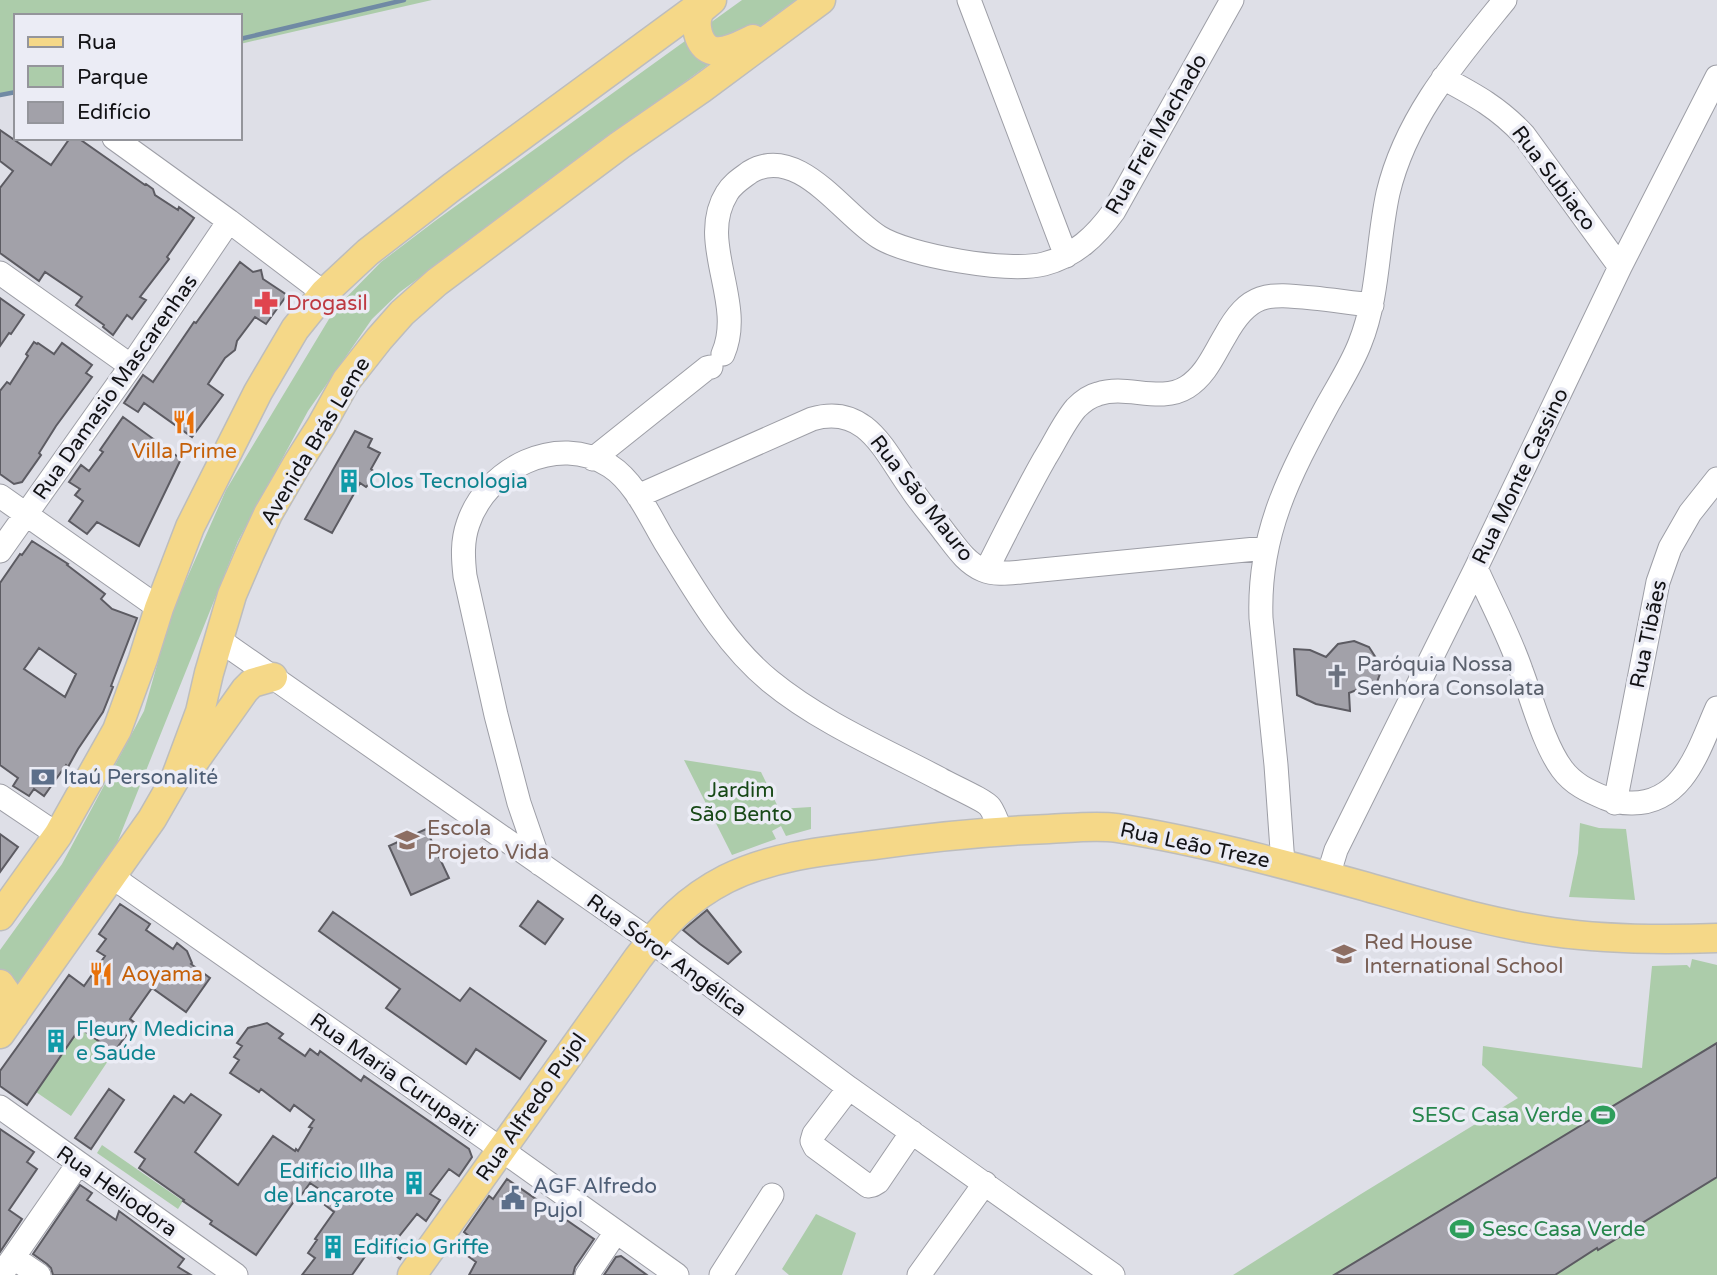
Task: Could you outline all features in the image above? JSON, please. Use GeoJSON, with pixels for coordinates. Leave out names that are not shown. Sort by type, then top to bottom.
{"type":"FeatureCollection","features":[{"type":"Feature","properties":{"kind":"main road"},"geometry":{"type":"LineString","coordinates":[[0,916],[58,835],[117,730],[190,527],[258,392],[295,329],[324,293],[368,252],[706,0]]}},
{"type":"Feature","properties":{"kind":"main road"},"geometry":{"type":"LineString","coordinates":[[712,0],[700,11],[697,20],[701,40],[710,50],[724,51],[736,47],[790,23]]}},
{"type":"Feature","properties":{"kind":"main road","name":"Avenida Brás Leme"},"geometry":{"type":"LineString","coordinates":[[7,1024],[152,819],[175,779],[200,712],[232,595],[250,553],[268,514],[346,381],[402,313],[437,282],[609,153],[821,0]]}},
{"type":"Feature","properties":{"kind":"main road"},"geometry":{"type":"LineString","coordinates":[[175,779],[191,767],[245,690],[252,683],[273,677]]}},
{"type":"Feature","properties":{"kind":"main road","name":"Rua Leão Treze"},"geometry":{"type":"LineString","coordinates":[[651,941],[684,905],[727,878],[787,857],[893,842],[1001,831],[1113,827],[1283,864],[1470,915],[1552,932],[1611,939],[1717,938]]}},
{"type":"Feature","properties":{"kind":"main road","name":"Rua Alfredo Pujol"},"geometry":{"type":"LineString","coordinates":[[412,1275],[651,941]]}},
{"type":"Feature","properties":{"kind":"main road"},"geometry":{"type":"LineString","coordinates":[[0,984],[11,1000],[7,1024]]}},
{"type":"Feature","properties":{"kind":"street"},"geometry":{"type":"LineString","coordinates":[[969,0],[1066,256]]}},
{"type":"Feature","properties":{"kind":"street","name":"Rua Frei Machado"},"geometry":{"type":"LineString","coordinates":[[593,458],[717,361],[728,340],[730,325],[716,232],[718,213],[727,193],[740,179],[768,165],[784,166],[798,170],[810,178],[879,237],[918,253],[1016,267],[1046,264],[1077,250],[1090,240],[1115,211],[1232,0]]}},
{"type":"Feature","properties":{"kind":"street"},"geometry":{"type":"LineString","coordinates":[[1283,864],[1261,609],[1266,548],[1284,491],[1367,326],[1388,192],[1404,145],[1421,111],[1443,78],[1505,0]]}},
{"type":"Feature","properties":{"kind":"street","name":"Rua Subiaco"},"geometry":{"type":"LineString","coordinates":[[1443,78],[1508,118],[1524,135],[1620,267]]}},
{"type":"Feature","properties":{"kind":"street","name":"Rua Monte Cassino"},"geometry":{"type":"LineString","coordinates":[[1328,876],[1336,850],[1476,568],[1620,267],[1717,78]]}},
{"type":"Feature","properties":{"kind":"street"},"geometry":{"type":"LineString","coordinates":[[117,140],[324,293]]}},
{"type":"Feature","properties":{"kind":"street","name":"Rua Damasio Mascarenhas"},"geometry":{"type":"LineString","coordinates":[[0,551],[131,366],[229,221]]}},
{"type":"Feature","properties":{"kind":"street"},"geometry":{"type":"LineString","coordinates":[[0,273],[131,366]]}},
{"type":"Feature","properties":{"kind":"street"},"geometry":{"type":"LineString","coordinates":[[986,571],[1056,438],[1074,410],[1084,401],[1109,391],[1170,394],[1185,389],[1206,369],[1234,319],[1247,306],[1260,299],[1279,294],[1372,305]]}},
{"type":"Feature","properties":{"kind":"street","name":"Rua São Mauro"},"geometry":{"type":"LineString","coordinates":[[638,496],[812,419],[830,415],[855,421],[870,431],[912,491],[960,552],[974,565],[986,571],[1021,572],[1266,548]]}},
{"type":"Feature","properties":{"kind":"street"},"geometry":{"type":"LineString","coordinates":[[540,864],[519,803],[496,715],[465,576],[463,554],[468,523],[484,494],[512,469],[530,459],[551,453],[569,453],[593,458],[615,469],[638,496],[727,638],[771,682],[817,713],[989,806],[1001,831]]}},
{"type":"Feature","properties":{"kind":"street","name":"Rua Tibães"},"geometry":{"type":"LineString","coordinates":[[1615,803],[1658,582],[1670,548],[1690,513],[1717,479]]}},
{"type":"Feature","properties":{"kind":"street"},"geometry":{"type":"LineString","coordinates":[[0,496],[159,608]]}},
{"type":"Feature","properties":{"kind":"street"},"geometry":{"type":"LineString","coordinates":[[1476,568],[1513,648],[1550,749],[1561,768],[1577,785],[1615,803],[1641,803],[1662,797],[1678,784],[1691,765],[1717,708]]}},
{"type":"Feature","properties":{"kind":"street","name":"Rua Sóror Angélica"},"geometry":{"type":"LineString","coordinates":[[218,639],[651,941],[849,1088],[1114,1275]]}},
{"type":"Feature","properties":{"kind":"street"},"geometry":{"type":"LineString","coordinates":[[0,796],[58,835]]}},
{"type":"Feature","properties":{"kind":"street","name":"Rua Maria Curupaiti"},"geometry":{"type":"LineString","coordinates":[[111,876],[677,1275]]}},
{"type":"Feature","properties":{"kind":"street"},"geometry":{"type":"LineString","coordinates":[[849,1088],[814,1134],[812,1142],[868,1186],[878,1182],[912,1132]]}},
{"type":"Feature","properties":{"kind":"street","name":"Rua Heliodora"},"geometry":{"type":"LineString","coordinates":[[0,1107],[235,1275]]}},
{"type":"Feature","properties":{"kind":"street"},"geometry":{"type":"LineString","coordinates":[[39,1275],[7,1266],[78,1164]]}},
{"type":"Feature","properties":{"kind":"street"},"geometry":{"type":"LineString","coordinates":[[919,1275],[985,1183]]}},
{"type":"Feature","properties":{"kind":"street"},"geometry":{"type":"LineString","coordinates":[[721,1275],[772,1195]]}},
{"type":"Feature","properties":{"kind":"street"},"geometry":{"type":"LineString","coordinates":[[587,1275],[616,1232]]}},
{"type":"Feature","properties":{"kind":"green space"},"geometry":{"type":"Polygon","coordinates":[[[0,0],[432,0],[242,44],[242,14],[14,14],[14,93],[0,96],[0,0]]]}},
{"type":"Feature","properties":{"kind":"green space"},"geometry":{"type":"Polygon","coordinates":[[[742,0],[796,0],[400,292],[372,319],[308,411],[238,541],[107,868],[0,1015],[0,950],[62,864],[144,711],[172,612],[226,490],[335,309],[381,262],[435,221],[742,0]]]}},
{"type":"Feature","properties":{"kind":"green space","name":"Jardim São Bento"},"geometry":{"type":"Polygon","coordinates":[[[684,760],[761,772],[779,809],[811,807],[811,829],[786,836],[781,826],[772,831],[776,839],[732,855],[684,760]]]}},
{"type":"Feature","properties":{"kind":"green space"},"geometry":{"type":"Polygon","coordinates":[[[1580,823],[1599,828],[1626,829],[1635,900],[1569,897],[1578,853],[1580,823]]]}},
{"type":"Feature","properties":{"kind":"green space","name":"SESC Casa Verde"},"geometry":{"type":"Polygon","coordinates":[[[1692,959],[1717,965],[1717,1275],[1233,1275],[1518,1098],[1482,1065],[1483,1046],[1642,1068],[1652,966],[1687,965],[1690,968],[1692,959]]]}},
{"type":"Feature","properties":{"kind":"green space"},"geometry":{"type":"Polygon","coordinates":[[[80,1028],[114,1052],[71,1116],[36,1092],[80,1028]]]}},
{"type":"Feature","properties":{"kind":"green space"},"geometry":{"type":"Polygon","coordinates":[[[102,1145],[183,1201],[178,1209],[97,1153],[102,1145]]]}},
{"type":"Feature","properties":{"kind":"green space"},"geometry":{"type":"Polygon","coordinates":[[[816,1214],[856,1233],[842,1275],[789,1275],[782,1269],[816,1214]]]}},
{"type":"Feature","properties":{"kind":"building"},"geometry":{"type":"Polygon","coordinates":[[[0,130],[51,165],[69,140],[81,140],[153,189],[155,195],[194,218],[167,257],[169,259],[140,297],[146,300],[132,319],[127,315],[113,335],[76,305],[82,297],[45,272],[39,281],[0,253],[0,188],[13,171],[0,161],[0,130]]]}},
{"type":"Feature","properties":{"kind":"building"},"geometry":{"type":"Polygon","coordinates":[[[240,262],[253,272],[261,270],[263,279],[287,295],[266,324],[255,317],[237,341],[235,350],[225,358],[208,384],[223,395],[192,437],[144,403],[138,412],[124,403],[143,375],[153,382],[240,262]]]}},
{"type":"Feature","properties":{"kind":"building"},"geometry":{"type":"Polygon","coordinates":[[[0,298],[24,315],[0,346],[0,298]]]}},
{"type":"Feature","properties":{"kind":"building"},"geometry":{"type":"Polygon","coordinates":[[[34,342],[54,354],[62,343],[92,365],[86,373],[92,377],[56,426],[39,453],[41,455],[22,482],[14,484],[0,474],[0,391],[7,382],[10,384],[34,342]]]}},
{"type":"Feature","properties":{"kind":"building"},"geometry":{"type":"Polygon","coordinates":[[[123,417],[181,459],[139,546],[97,522],[87,534],[69,521],[83,501],[75,495],[80,489],[69,482],[81,465],[89,471],[123,417]]]}},
{"type":"Feature","properties":{"kind":"building","name":"Olos Tecnologia"},"geometry":{"type":"Polygon","coordinates":[[[355,431],[372,439],[368,447],[380,453],[371,469],[378,475],[366,487],[360,483],[332,533],[305,519],[355,431]]]}},
{"type":"Feature","properties":{"kind":"building"},"geometry":{"type":"Polygon","coordinates":[[[32,541],[68,564],[105,594],[101,599],[112,609],[137,618],[103,712],[68,767],[66,765],[44,796],[34,789],[29,796],[13,786],[18,778],[0,765],[0,583],[20,554],[22,555],[32,541]],[[39,648],[24,669],[65,697],[76,674],[39,648]]]}},
{"type":"Feature","properties":{"kind":"building","name":"Paróquia Nossa Senhora Consolata"},"geometry":{"type":"Polygon","coordinates":[[[1354,641],[1369,647],[1381,671],[1377,682],[1349,693],[1350,711],[1316,704],[1297,695],[1294,649],[1310,650],[1326,657],[1338,644],[1354,641]]]}},
{"type":"Feature","properties":{"kind":"building"},"geometry":{"type":"Polygon","coordinates":[[[426,829],[449,878],[411,895],[389,846],[426,829]]]}},
{"type":"Feature","properties":{"kind":"building"},"geometry":{"type":"Polygon","coordinates":[[[0,834],[18,847],[0,872],[0,834]]]}},
{"type":"Feature","properties":{"kind":"building"},"geometry":{"type":"Polygon","coordinates":[[[538,901],[563,919],[545,944],[520,926],[538,901]]]}},
{"type":"Feature","properties":{"kind":"building"},"geometry":{"type":"Polygon","coordinates":[[[120,904],[150,924],[146,930],[173,949],[177,943],[187,951],[191,964],[210,978],[186,1012],[152,988],[130,1019],[135,1023],[114,1052],[80,1028],[27,1105],[0,1086],[0,1071],[69,975],[84,986],[105,956],[97,951],[106,939],[99,934],[120,904]]]}},
{"type":"Feature","properties":{"kind":"building"},"geometry":{"type":"Polygon","coordinates":[[[707,910],[741,952],[728,964],[683,930],[707,910]]]}},
{"type":"Feature","properties":{"kind":"building"},"geometry":{"type":"Polygon","coordinates":[[[333,912],[460,1001],[470,988],[546,1041],[520,1079],[476,1049],[466,1064],[386,1008],[400,989],[319,931],[333,912]]]}},
{"type":"Feature","properties":{"kind":"building"},"geometry":{"type":"Polygon","coordinates":[[[267,1023],[283,1034],[279,1038],[305,1056],[310,1049],[318,1055],[320,1051],[361,1081],[364,1076],[469,1149],[472,1157],[459,1176],[449,1169],[430,1194],[440,1200],[426,1221],[417,1214],[397,1239],[408,1247],[400,1259],[376,1241],[352,1275],[302,1275],[315,1258],[308,1253],[317,1240],[315,1239],[334,1212],[325,1205],[331,1197],[310,1183],[256,1255],[210,1224],[212,1221],[139,1168],[145,1159],[135,1152],[174,1096],[184,1103],[191,1094],[221,1115],[195,1152],[238,1185],[273,1136],[298,1151],[314,1120],[294,1105],[290,1111],[261,1089],[259,1092],[230,1073],[239,1060],[234,1057],[242,1046],[237,1043],[248,1028],[267,1023]]]}},
{"type":"Feature","properties":{"kind":"building"},"geometry":{"type":"Polygon","coordinates":[[[1717,1043],[1717,1177],[1598,1250],[1597,1248],[1555,1275],[1334,1275],[1717,1043]]]}},
{"type":"Feature","properties":{"kind":"building"},"geometry":{"type":"Polygon","coordinates":[[[109,1089],[124,1100],[91,1149],[75,1138],[109,1089]]]}},
{"type":"Feature","properties":{"kind":"building"},"geometry":{"type":"Polygon","coordinates":[[[0,1129],[34,1152],[27,1162],[37,1169],[9,1210],[22,1219],[0,1252],[0,1129]]]}},
{"type":"Feature","properties":{"kind":"building"},"geometry":{"type":"Polygon","coordinates":[[[507,1179],[594,1239],[575,1267],[573,1275],[469,1275],[476,1262],[461,1251],[470,1237],[464,1232],[489,1196],[493,1199],[507,1179]]]}},
{"type":"Feature","properties":{"kind":"building"},"geometry":{"type":"Polygon","coordinates":[[[80,1185],[92,1193],[87,1200],[116,1220],[119,1211],[184,1259],[178,1267],[191,1275],[53,1275],[51,1268],[33,1254],[80,1185]]]}},
{"type":"Feature","properties":{"kind":"building"},"geometry":{"type":"Polygon","coordinates":[[[621,1256],[647,1275],[604,1275],[616,1257],[621,1256]]]}},
{"type":"Feature","properties":{"kind":"waterway"},"geometry":{"type":"LineString","coordinates":[[242,39],[404,0]]}},
{"type":"Feature","properties":{"kind":"waterway"},"geometry":{"type":"LineString","coordinates":[[0,95],[14,92]]}},
{"type":"Feature","properties":{"kind":"place","name":"Drogasil"},"geometry":{"type":"Point","coordinates":[266,303]}},
{"type":"Feature","properties":{"kind":"place","name":"Villa Prime"},"geometry":{"type":"Point","coordinates":[184,422]}},
{"type":"Feature","properties":{"kind":"place","name":"Olos Tecnologia"},"geometry":{"type":"Point","coordinates":[349,481]}},
{"type":"Feature","properties":{"kind":"place","name":"Paróquia Nossa Senhora Consolata"},"geometry":{"type":"Point","coordinates":[1337,676]}},
{"type":"Feature","properties":{"kind":"place","name":"Itaú Personalité"},"geometry":{"type":"Point","coordinates":[43,777]}},
{"type":"Feature","properties":{"kind":"place","name":"Escola Projeto Vida"},"geometry":{"type":"Point","coordinates":[407,840]}},
{"type":"Feature","properties":{"kind":"place","name":"Red House International School"},"geometry":{"type":"Point","coordinates":[1344,954]}},
{"type":"Feature","properties":{"kind":"place","name":"Aoyama"},"geometry":{"type":"Point","coordinates":[101,974]}},
{"type":"Feature","properties":{"kind":"place","name":"Fleury Medicina e Saúde"},"geometry":{"type":"Point","coordinates":[56,1041]}},
{"type":"Feature","properties":{"kind":"place","name":"SESC Casa Verde"},"geometry":{"type":"Point","coordinates":[1603,1115]}},
{"type":"Feature","properties":{"kind":"place","name":"Edifício Ilha de Lançarote"},"geometry":{"type":"Point","coordinates":[414,1183]}},
{"type":"Feature","properties":{"kind":"place","name":"AGF Alfredo Pujol"},"geometry":{"type":"Point","coordinates":[513,1198]}},
{"type":"Feature","properties":{"kind":"place","name":"Sesc Casa Verde"},"geometry":{"type":"Point","coordinates":[1462,1229]}},
{"type":"Feature","properties":{"kind":"place","name":"Edifício Griffe"},"geometry":{"type":"Point","coordinates":[333,1247]}}]}
